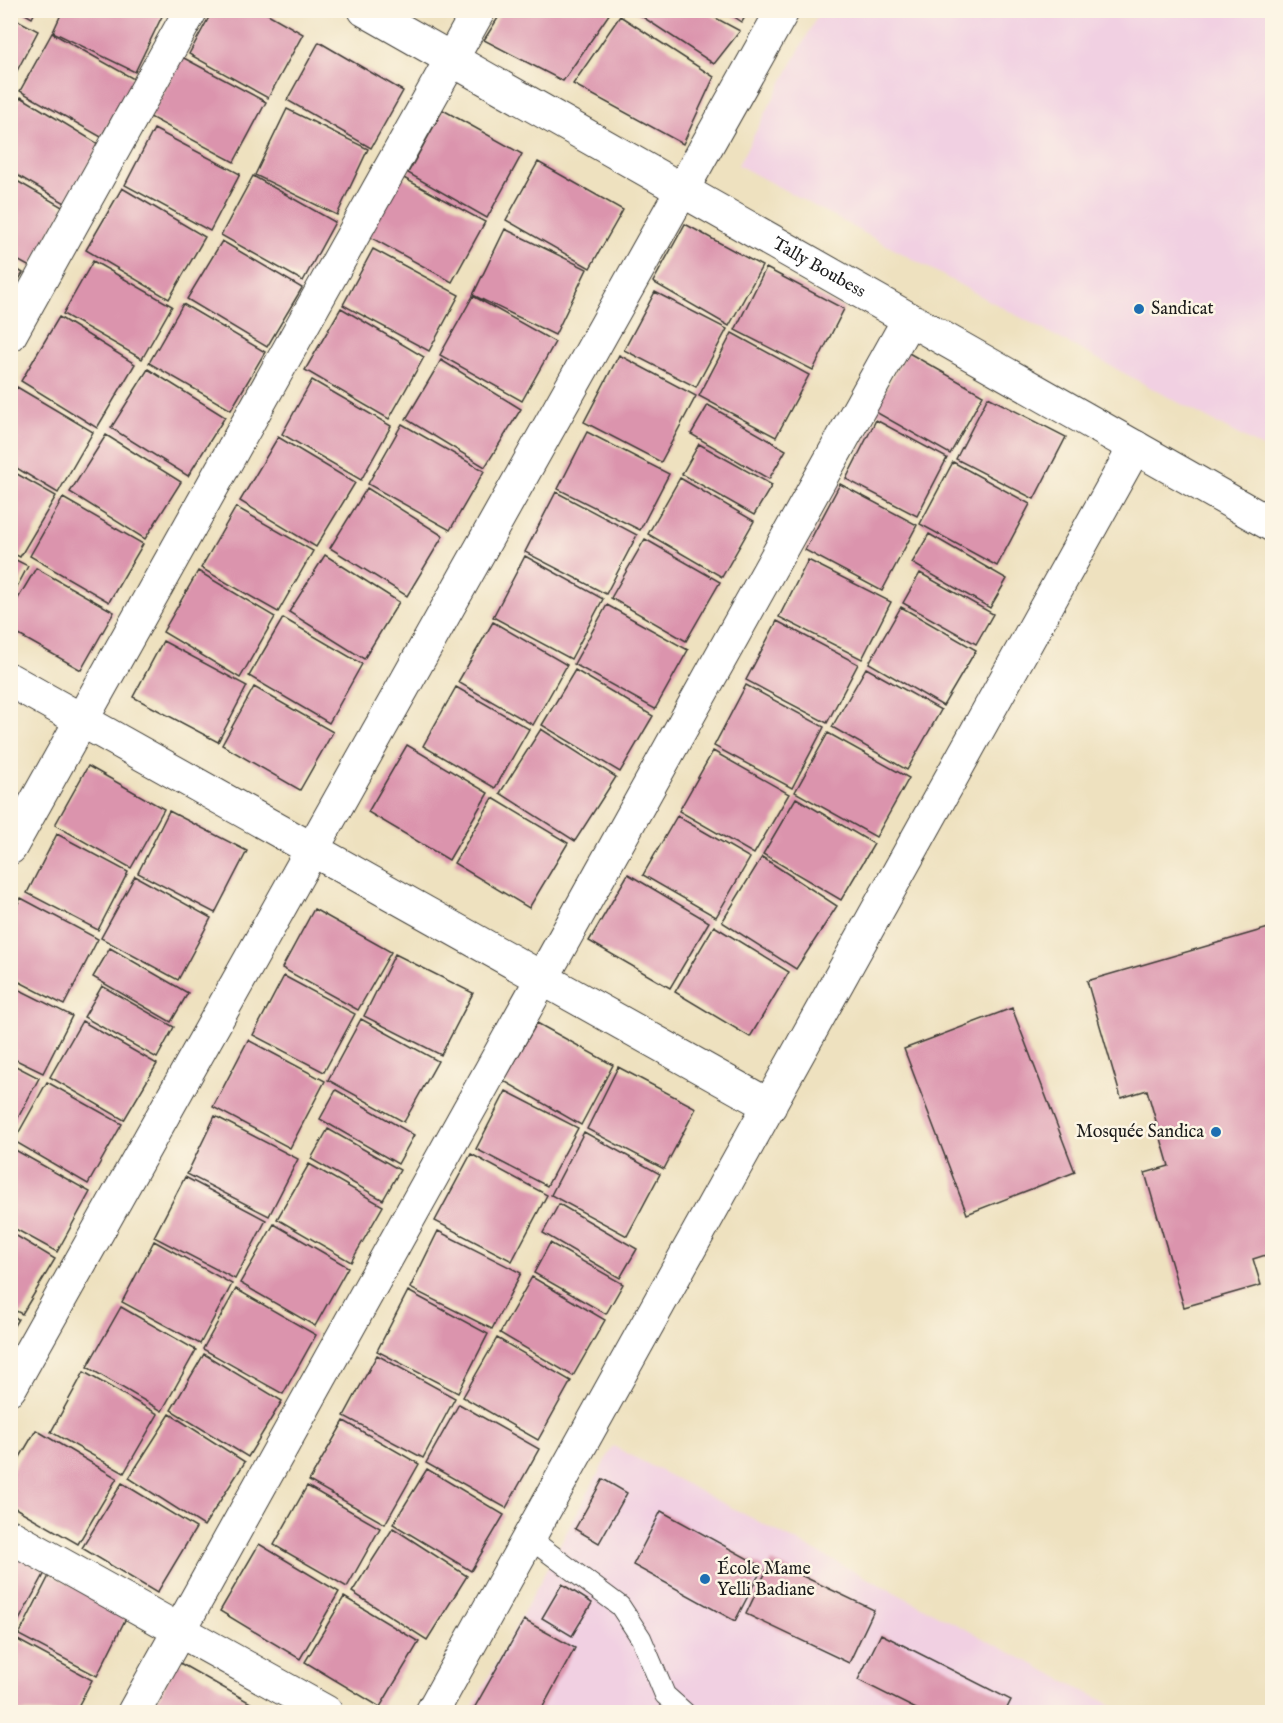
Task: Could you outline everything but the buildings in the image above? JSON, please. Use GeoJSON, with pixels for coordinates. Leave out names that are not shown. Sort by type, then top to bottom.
{"type":"FeatureCollection","features":[{"type":"Feature","properties":{"kind":"street"},"geometry":{"type":"LineString","coordinates":[[10,335],[191,10]]}},
{"type":"Feature","properties":{"kind":"street","name":"Tally Boubess"},"geometry":{"type":"LineString","coordinates":[[365,10],[1272,525]]}},
{"type":"Feature","properties":{"kind":"street"},"geometry":{"type":"LineString","coordinates":[[10,848],[479,10]]}},
{"type":"Feature","properties":{"kind":"street"},"geometry":{"type":"LineString","coordinates":[[10,1388],[783,10]]}},
{"type":"Feature","properties":{"kind":"street"},"geometry":{"type":"LineString","coordinates":[[134,1713],[909,319]]}},
{"type":"Feature","properties":{"kind":"street"},"geometry":{"type":"LineString","coordinates":[[432,1713],[1136,447]]}},
{"type":"Feature","properties":{"kind":"street"},"geometry":{"type":"LineString","coordinates":[[10,680],[770,1106]]}},
{"type":"Feature","properties":{"kind":"street"},"geometry":{"type":"LineString","coordinates":[[10,1536],[326,1713]]}},
{"type":"Feature","properties":{"kind":"lane"},"geometry":{"type":"LineString","coordinates":[[529,1538],[620,1606],[641,1638],[665,1695],[684,1713]]}},
{"type":"Feature","properties":{"kind":"shaded area","name":"Sandicat"},"geometry":{"type":"Polygon","coordinates":[[[820,11],[1272,11],[1272,453],[738,165],[820,11]]]}},
{"type":"Feature","properties":{"kind":"shaded area","name":"École Mame Yelli Badiane"},"geometry":{"type":"Polygon","coordinates":[[[613,1446],[1125,1712],[470,1712],[613,1446]]]}},
{"type":"Feature","properties":{"kind":"place","name":"Sandicat"},"geometry":{"type":"Point","coordinates":[1139,309]}},
{"type":"Feature","properties":{"kind":"place","name":"Mosquée Sandica"},"geometry":{"type":"Point","coordinates":[1216,1132]}},
{"type":"Feature","properties":{"kind":"place","name":"École Mame Yelli Badiane"},"geometry":{"type":"Point","coordinates":[705,1579]}}]}
